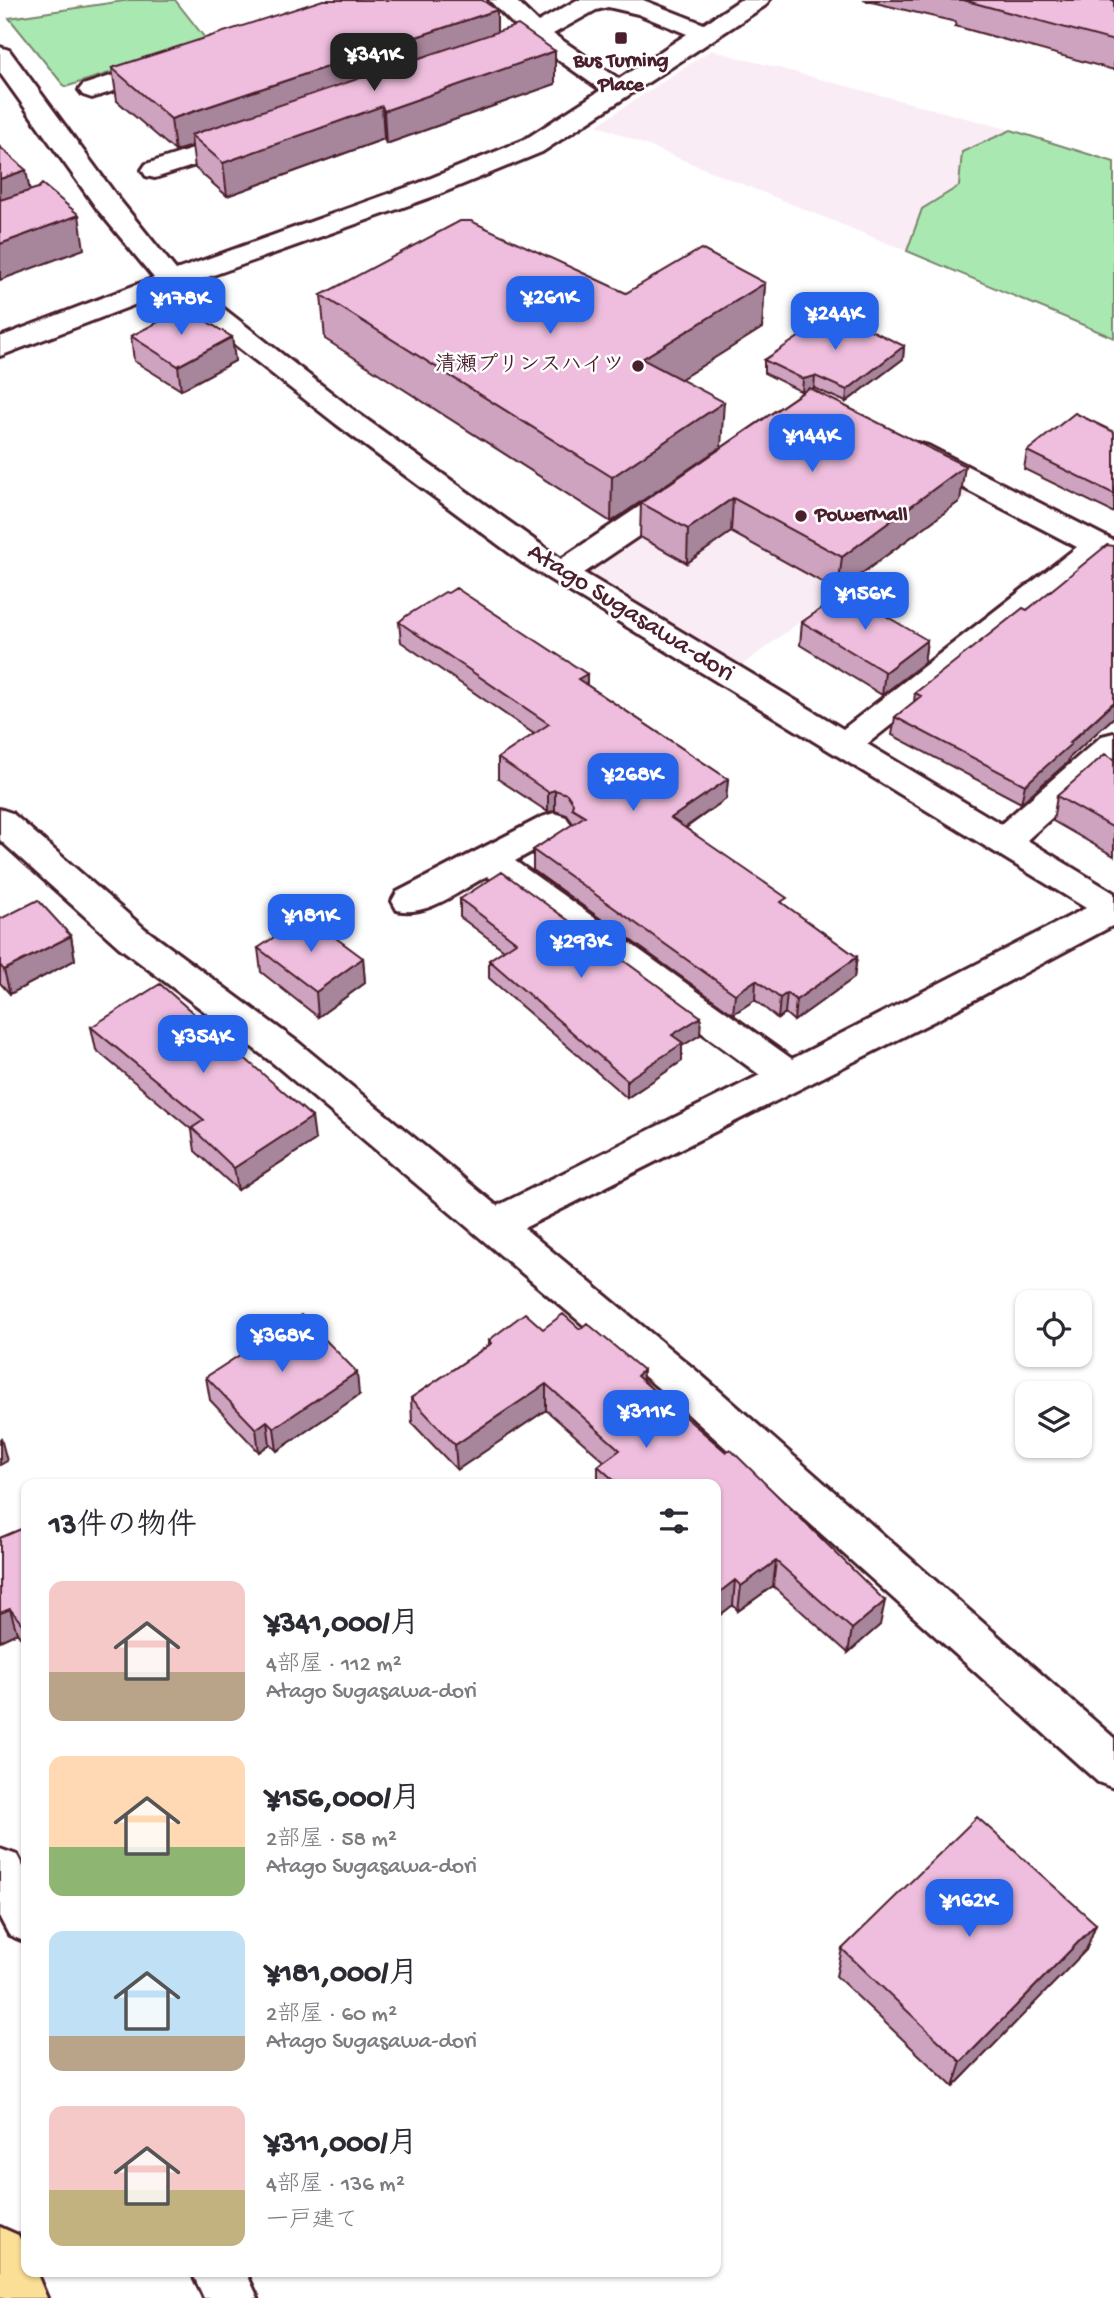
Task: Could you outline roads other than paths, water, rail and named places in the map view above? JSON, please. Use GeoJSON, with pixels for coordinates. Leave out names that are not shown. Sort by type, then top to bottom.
{"type":"FeatureCollection","features":[{"type":"Feature","properties":{"kind":"highway"},"geometry":{"type":"LineString","coordinates":[[0,2253],[21,2298]]}},
{"type":"Feature","properties":{"kind":"street"},"geometry":{"type":"LineString","coordinates":[[501,0],[539,36],[619,91]]}},
{"type":"Feature","properties":{"kind":"street"},"geometry":{"type":"LineString","coordinates":[[466,65],[539,36],[588,4],[608,0],[646,8],[705,33]]}},
{"type":"Feature","properties":{"kind":"street"},"geometry":{"type":"LineString","coordinates":[[0,346],[475,171],[533,146],[757,0]]}},
{"type":"Feature","properties":{"kind":"street","name":"Atago Sugasawa-dori"},"geometry":{"type":"LineString","coordinates":[[0,55],[107,204],[171,281],[300,384],[467,510],[562,573],[1114,909]]}},
{"type":"Feature","properties":{"kind":"street"},"geometry":{"type":"LineString","coordinates":[[92,90],[183,60]]}},
{"type":"Feature","properties":{"kind":"street"},"geometry":{"type":"LineString","coordinates":[[155,170],[272,131]]}},
{"type":"Feature","properties":{"kind":"street"},"geometry":{"type":"LineString","coordinates":[[845,744],[1106,550],[893,440]]}},
{"type":"Feature","properties":{"kind":"street"},"geometry":{"type":"LineString","coordinates":[[562,573],[703,477]]}},
{"type":"Feature","properties":{"kind":"street"},"geometry":{"type":"LineString","coordinates":[[1004,841],[1114,744]]}},
{"type":"Feature","properties":{"kind":"street"},"geometry":{"type":"LineString","coordinates":[[0,821],[132,938],[286,1053],[684,1385],[1114,1767]]}},
{"type":"Feature","properties":{"kind":"street"},"geometry":{"type":"LineString","coordinates":[[410,901],[554,825]]}},
{"type":"Feature","properties":{"kind":"street"},"geometry":{"type":"LineString","coordinates":[[488,859],[788,1076]]}},
{"type":"Feature","properties":{"kind":"street"},"geometry":{"type":"LineString","coordinates":[[493,1226],[927,1008],[1114,909]]}},
{"type":"Feature","properties":{"kind":"street"},"geometry":{"type":"LineString","coordinates":[[0,1871],[21,1910]]}},
{"type":"Feature","properties":{"kind":"street"},"geometry":{"type":"LineString","coordinates":[[221,2277],[232,2298]]}},
{"type":"Feature","properties":{"kind":"place","name":"Bus Turning Place"},"geometry":{"type":"Point","coordinates":[621,38]}},
{"type":"Feature","properties":{"kind":"place","name":"清瀬プリンスハイツ"},"geometry":{"type":"Point","coordinates":[638,366]}},
{"type":"Feature","properties":{"kind":"place","name":"PowerMall"},"geometry":{"type":"Point","coordinates":[801,516]}}]}
